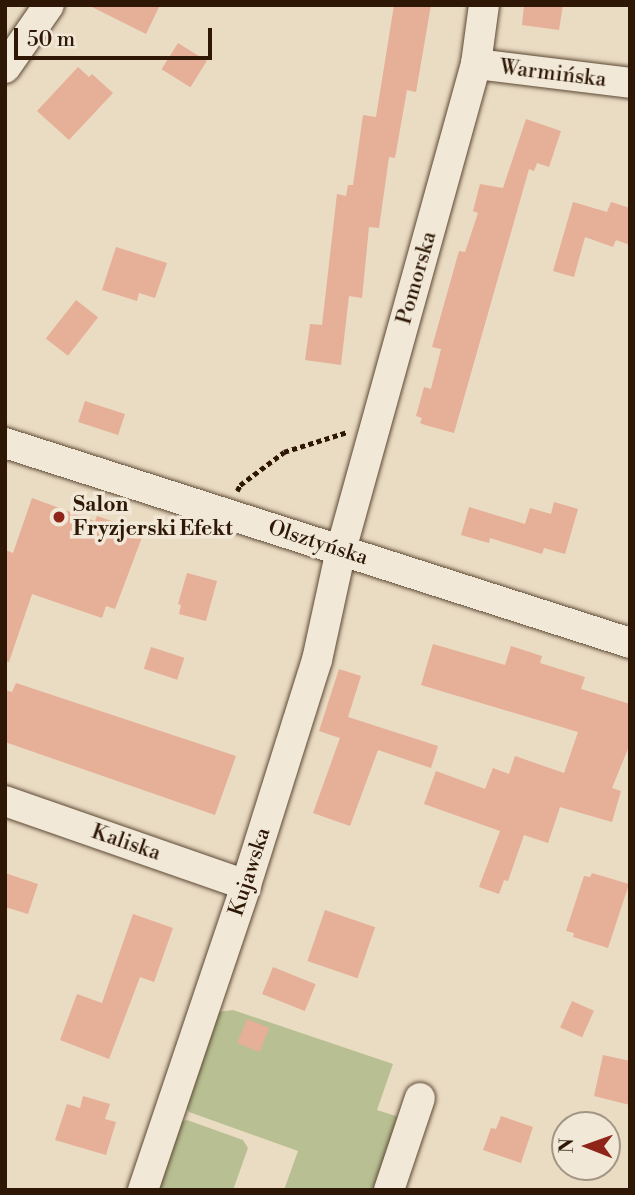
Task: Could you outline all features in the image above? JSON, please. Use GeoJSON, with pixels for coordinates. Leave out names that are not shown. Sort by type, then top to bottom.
{"type":"FeatureCollection","features":[{"type":"Feature","properties":{"kind":"street"},"geometry":{"type":"LineString","coordinates":[[5,68],[49,5]]}},
{"type":"Feature","properties":{"kind":"street","name":"Pomorska"},"geometry":{"type":"LineString","coordinates":[[341,550],[476,64],[484,5]]}},
{"type":"Feature","properties":{"kind":"street","name":"Warmińska"},"geometry":{"type":"LineString","coordinates":[[476,64],[630,83]]}},
{"type":"Feature","properties":{"kind":"street","name":"Olsztyńska"},"geometry":{"type":"LineString","coordinates":[[5,443],[630,643]]}},
{"type":"Feature","properties":{"kind":"street","name":"Kujawska"},"geometry":{"type":"LineString","coordinates":[[143,1190],[246,885],[317,660],[341,550]]}},
{"type":"Feature","properties":{"kind":"street","name":"Kaliska"},"geometry":{"type":"LineString","coordinates":[[5,801],[246,885]]}},
{"type":"Feature","properties":{"kind":"street"},"geometry":{"type":"LineString","coordinates":[[389,1190],[420,1098]]}},
{"type":"Feature","properties":{"kind":"path"},"geometry":{"type":"LineString","coordinates":[[234,496],[240,485],[284,452],[351,431]]}},
{"type":"Feature","properties":{"kind":"green space"},"geometry":{"type":"Polygon","coordinates":[[[233,1010],[393,1064],[377,1110],[402,1118],[378,1190],[284,1190],[298,1151],[189,1112],[185,1106],[218,1012],[233,1010]]]}},
{"type":"Feature","properties":{"kind":"green space"},"geometry":{"type":"Polygon","coordinates":[[[187,1120],[243,1140],[248,1148],[233,1190],[155,1190],[178,1123],[187,1120]]]}},
{"type":"Feature","properties":{"kind":"building"},"geometry":{"type":"Polygon","coordinates":[[[88,5],[160,5],[146,34],[88,5]]]}},
{"type":"Feature","properties":{"kind":"building"},"geometry":{"type":"Polygon","coordinates":[[[394,5],[431,5],[416,92],[407,90],[395,158],[389,157],[379,228],[369,227],[362,298],[349,296],[341,365],[305,360],[310,324],[322,325],[337,194],[346,196],[348,185],[353,185],[363,115],[376,117],[394,5]]]}},
{"type":"Feature","properties":{"kind":"building"},"geometry":{"type":"Polygon","coordinates":[[[524,5],[563,5],[559,30],[522,25],[524,5]]]}},
{"type":"Feature","properties":{"kind":"building"},"geometry":{"type":"Polygon","coordinates":[[[178,43],[207,61],[190,87],[162,69],[178,43]]]}},
{"type":"Feature","properties":{"kind":"building"},"geometry":{"type":"Polygon","coordinates":[[[78,67],[89,77],[92,74],[113,93],[69,140],[37,111],[78,67]]]}},
{"type":"Feature","properties":{"kind":"building"},"geometry":{"type":"Polygon","coordinates":[[[526,119],[561,131],[549,167],[537,163],[534,171],[529,169],[454,433],[425,425],[420,423],[422,418],[416,416],[424,387],[431,389],[441,349],[432,347],[459,251],[465,252],[478,213],[473,211],[480,184],[503,188],[526,119]]]}},
{"type":"Feature","properties":{"kind":"building"},"geometry":{"type":"Polygon","coordinates":[[[573,202],[607,212],[611,202],[630,208],[630,245],[616,240],[613,247],[585,237],[574,277],[553,271],[573,202]]]}},
{"type":"Feature","properties":{"kind":"building"},"geometry":{"type":"Polygon","coordinates":[[[116,247],[167,263],[155,298],[139,293],[137,301],[102,290],[116,247]]]}},
{"type":"Feature","properties":{"kind":"building"},"geometry":{"type":"Polygon","coordinates":[[[76,300],[98,317],[68,356],[46,339],[76,300]]]}},
{"type":"Feature","properties":{"kind":"building"},"geometry":{"type":"Polygon","coordinates":[[[85,401],[125,414],[118,435],[78,422],[85,401]]]}},
{"type":"Feature","properties":{"kind":"building"},"geometry":{"type":"Polygon","coordinates":[[[32,498],[95,521],[97,516],[144,532],[115,609],[106,606],[102,618],[32,594],[9,662],[5,661],[5,550],[13,553],[32,498]]]}},
{"type":"Feature","properties":{"kind":"building"},"geometry":{"type":"Polygon","coordinates":[[[554,502],[578,509],[565,554],[544,548],[542,554],[490,538],[489,543],[461,535],[469,507],[525,524],[530,508],[551,514],[554,502]]]}},
{"type":"Feature","properties":{"kind":"building"},"geometry":{"type":"Polygon","coordinates":[[[187,573],[217,581],[206,621],[179,614],[181,605],[178,604],[187,573]]]}},
{"type":"Feature","properties":{"kind":"building"},"geometry":{"type":"Polygon","coordinates":[[[433,644],[505,665],[511,646],[542,656],[540,663],[585,677],[581,689],[630,704],[630,744],[612,788],[621,791],[612,822],[560,807],[548,843],[524,835],[508,881],[504,880],[499,894],[479,887],[500,831],[424,804],[436,771],[485,789],[493,768],[509,774],[515,756],[564,773],[578,732],[421,685],[433,644]]]}},
{"type":"Feature","properties":{"kind":"building"},"geometry":{"type":"Polygon","coordinates":[[[151,647],[184,658],[177,680],[144,669],[151,647]]]}},
{"type":"Feature","properties":{"kind":"building"},"geometry":{"type":"Polygon","coordinates":[[[339,669],[361,676],[348,717],[438,746],[431,768],[378,750],[350,826],[313,813],[340,738],[319,731],[339,669]]]}},
{"type":"Feature","properties":{"kind":"building"},"geometry":{"type":"Polygon","coordinates":[[[16,683],[236,756],[215,815],[5,742],[5,690],[12,692],[16,683]]]}},
{"type":"Feature","properties":{"kind":"building"},"geometry":{"type":"Polygon","coordinates":[[[5,873],[38,884],[28,914],[5,907],[5,873]]]}},
{"type":"Feature","properties":{"kind":"building"},"geometry":{"type":"Polygon","coordinates":[[[592,873],[629,884],[608,948],[573,937],[574,933],[566,931],[584,876],[590,877],[592,873]]]}},
{"type":"Feature","properties":{"kind":"building"},"geometry":{"type":"Polygon","coordinates":[[[325,910],[375,927],[358,978],[307,961],[325,910]]]}},
{"type":"Feature","properties":{"kind":"building"},"geometry":{"type":"Polygon","coordinates":[[[133,914],[173,928],[154,982],[140,977],[109,1059],[60,1040],[77,994],[102,1003],[133,914]]]}},
{"type":"Feature","properties":{"kind":"building"},"geometry":{"type":"Polygon","coordinates":[[[273,967],[316,984],[305,1011],[262,994],[273,967]]]}},
{"type":"Feature","properties":{"kind":"building"},"geometry":{"type":"Polygon","coordinates":[[[572,1001],[594,1011],[582,1037],[560,1027],[572,1001]]]}},
{"type":"Feature","properties":{"kind":"building"},"geometry":{"type":"Polygon","coordinates":[[[247,1019],[269,1028],[260,1052],[237,1043],[247,1019]]]}},
{"type":"Feature","properties":{"kind":"building"},"geometry":{"type":"Polygon","coordinates":[[[603,1055],[630,1061],[630,1105],[594,1096],[603,1055]]]}},
{"type":"Feature","properties":{"kind":"building"},"geometry":{"type":"Polygon","coordinates":[[[83,1096],[110,1104],[105,1119],[116,1122],[106,1155],[55,1140],[67,1104],[80,1108],[83,1096]]]}},
{"type":"Feature","properties":{"kind":"building"},"geometry":{"type":"Polygon","coordinates":[[[501,1116],[533,1127],[521,1163],[483,1150],[491,1128],[496,1129],[501,1116]]]}},
{"type":"Feature","properties":{"kind":"place","name":"Salon Fryzjerski Efekt"},"geometry":{"type":"Point","coordinates":[59,517]}}]}
